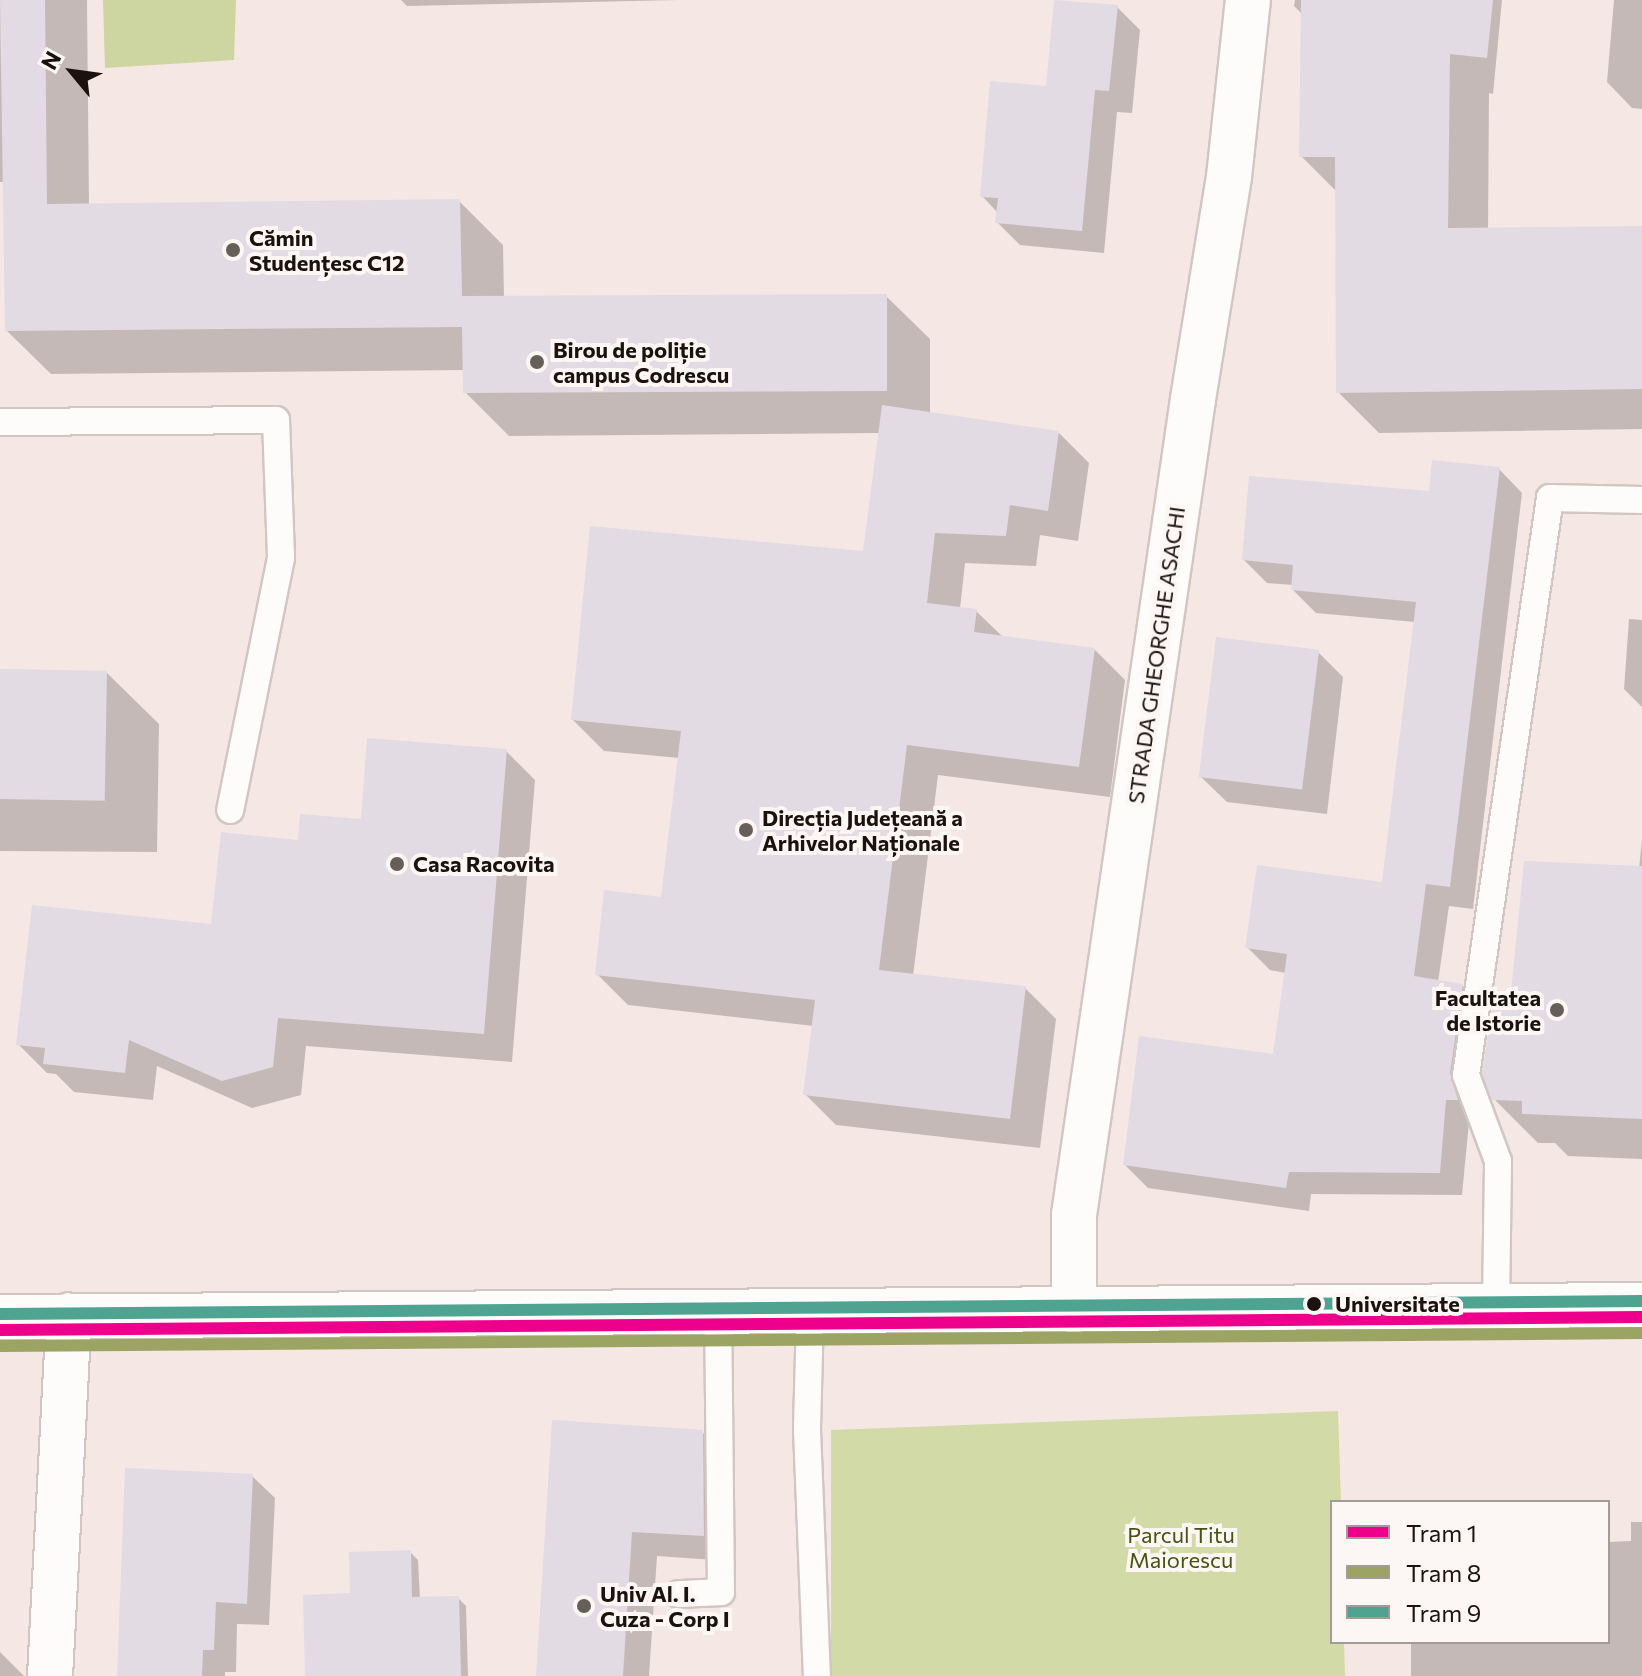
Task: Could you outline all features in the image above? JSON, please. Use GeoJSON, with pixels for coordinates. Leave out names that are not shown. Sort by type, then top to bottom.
{"type":"FeatureCollection","features":[{"type":"Feature","properties":{"kind":"main road","name":"STRADA GHEORGHE ASACHI"},"geometry":{"type":"LineString","coordinates":[[1074,1311],[1074,1215],[1191,415],[1229,177],[1248,0]]}},
{"type":"Feature","properties":{"kind":"main road"},"geometry":{"type":"LineString","coordinates":[[0,1317],[810,1314],[1642,1305]]}},
{"type":"Feature","properties":{"kind":"main road"},"geometry":{"type":"LineString","coordinates":[[50,1676],[69,1316]]}},
{"type":"Feature","properties":{"kind":"lane"},"geometry":{"type":"LineString","coordinates":[[0,422],[276,420],[281,558],[230,810]]}},
{"type":"Feature","properties":{"kind":"lane"},"geometry":{"type":"LineString","coordinates":[[1496,1306],[1498,1161],[1466,1075],[1550,498],[1642,500]]}},
{"type":"Feature","properties":{"kind":"lane"},"geometry":{"type":"LineString","coordinates":[[679,1594],[721,1592],[718,1314]]}},
{"type":"Feature","properties":{"kind":"lane"},"geometry":{"type":"LineString","coordinates":[[810,1314],[807,1430],[817,1676]]}},
{"type":"Feature","properties":{"kind":"green space"},"geometry":{"type":"Polygon","coordinates":[[[103,0],[236,0],[234,60],[105,68],[103,0]]]}},
{"type":"Feature","properties":{"kind":"green space","name":"Parcul Titu Maiorescu"},"geometry":{"type":"Polygon","coordinates":[[[1338,1411],[1341,1500],[1330,1500],[1330,1644],[1344,1644],[1345,1676],[831,1676],[831,1430],[1338,1411]]]}},
{"type":"Feature","properties":{"kind":"building"},"geometry":{"type":"Polygon","coordinates":[[[0,0],[45,0],[47,204],[460,199],[462,296],[887,294],[887,391],[463,393],[462,327],[5,331],[0,0]]]}},
{"type":"Feature","properties":{"kind":"building"},"geometry":{"type":"Polygon","coordinates":[[[1054,0],[1118,5],[1109,91],[1095,90],[1082,231],[995,223],[998,198],[980,197],[990,81],[1046,86],[1054,0]]]}},
{"type":"Feature","properties":{"kind":"building"},"geometry":{"type":"Polygon","coordinates":[[[1301,0],[1493,0],[1487,58],[1450,54],[1448,228],[1642,226],[1642,389],[1336,393],[1335,157],[1299,157],[1301,0]]]}},
{"type":"Feature","properties":{"kind":"building"},"geometry":{"type":"Polygon","coordinates":[[[882,405],[1059,431],[1048,511],[1010,505],[1006,536],[935,533],[927,603],[977,609],[974,632],[1095,648],[1079,767],[907,745],[879,970],[1026,986],[1010,1119],[803,1095],[815,1000],[595,975],[604,890],[661,897],[681,731],[571,720],[590,526],[863,551],[882,405]]]}},
{"type":"Feature","properties":{"kind":"building"},"geometry":{"type":"Polygon","coordinates":[[[1432,460],[1500,467],[1450,887],[1426,884],[1414,976],[1463,984],[1450,1073],[1458,1100],[1446,1100],[1440,1173],[1289,1172],[1286,1188],[1123,1165],[1139,1036],[1273,1054],[1287,954],[1245,948],[1257,865],[1382,882],[1416,602],[1291,590],[1293,565],[1242,560],[1249,476],[1429,491],[1432,460]]]}},
{"type":"Feature","properties":{"kind":"building"},"geometry":{"type":"Polygon","coordinates":[[[1216,637],[1319,650],[1302,790],[1199,777],[1216,637]]]}},
{"type":"Feature","properties":{"kind":"building"},"geometry":{"type":"Polygon","coordinates":[[[0,669],[107,671],[105,801],[0,799],[0,669]]]}},
{"type":"Feature","properties":{"kind":"building"},"geometry":{"type":"Polygon","coordinates":[[[367,738],[507,749],[484,1034],[278,1018],[273,1067],[222,1081],[129,1040],[125,1073],[43,1064],[45,1048],[16,1045],[32,905],[211,924],[221,832],[298,840],[300,814],[361,819],[367,738]]]}},
{"type":"Feature","properties":{"kind":"building"},"geometry":{"type":"Polygon","coordinates":[[[1524,861],[1642,866],[1642,1119],[1522,1114],[1522,1101],[1492,1100],[1482,1073],[1495,990],[1511,992],[1524,861]]]}},
{"type":"Feature","properties":{"kind":"building","name":"Univ Al. I. Cuza - Corp I"},"geometry":{"type":"Polygon","coordinates":[[[552,1420],[703,1430],[704,1536],[632,1532],[623,1676],[536,1676],[552,1420]]]}},
{"type":"Feature","properties":{"kind":"building"},"geometry":{"type":"Polygon","coordinates":[[[125,1468],[253,1474],[247,1604],[216,1602],[214,1650],[203,1650],[202,1676],[117,1676],[125,1468]]]}},
{"type":"Feature","properties":{"kind":"building"},"geometry":{"type":"Polygon","coordinates":[[[411,1550],[412,1597],[459,1596],[461,1676],[305,1676],[303,1595],[350,1593],[349,1552],[411,1550]]]}},
{"type":"Feature","properties":{"kind":"tram line","name":"9"},"geometry":{"type":"LineString","coordinates":[[0,1314],[1642,1301]]}},
{"type":"Feature","properties":{"kind":"tram line","name":"1"},"geometry":{"type":"LineString","coordinates":[[0,1330],[1642,1317]]}},
{"type":"Feature","properties":{"kind":"tram line","name":"8"},"geometry":{"type":"LineString","coordinates":[[0,1346],[1642,1333]]}},
{"type":"Feature","properties":{"kind":"place","name":"Cămin Studențesc C12"},"geometry":{"type":"Point","coordinates":[233,250]}},
{"type":"Feature","properties":{"kind":"place","name":"Birou de poliție campus Codrescu"},"geometry":{"type":"Point","coordinates":[537,362]}},
{"type":"Feature","properties":{"kind":"place","name":"Direcția Județeană a Arhivelor Naționale"},"geometry":{"type":"Point","coordinates":[746,830]}},
{"type":"Feature","properties":{"kind":"place","name":"Casa Racovita"},"geometry":{"type":"Point","coordinates":[397,864]}},
{"type":"Feature","properties":{"kind":"place","name":"Facultatea de Istorie"},"geometry":{"type":"Point","coordinates":[1557,1010]}},
{"type":"Feature","properties":{"kind":"place","name":"Universitate"},"geometry":{"type":"Point","coordinates":[1314,1304]}},
{"type":"Feature","properties":{"kind":"place","name":"Univ Al. I. Cuza - Corp I"},"geometry":{"type":"Point","coordinates":[584,1606]}}]}
